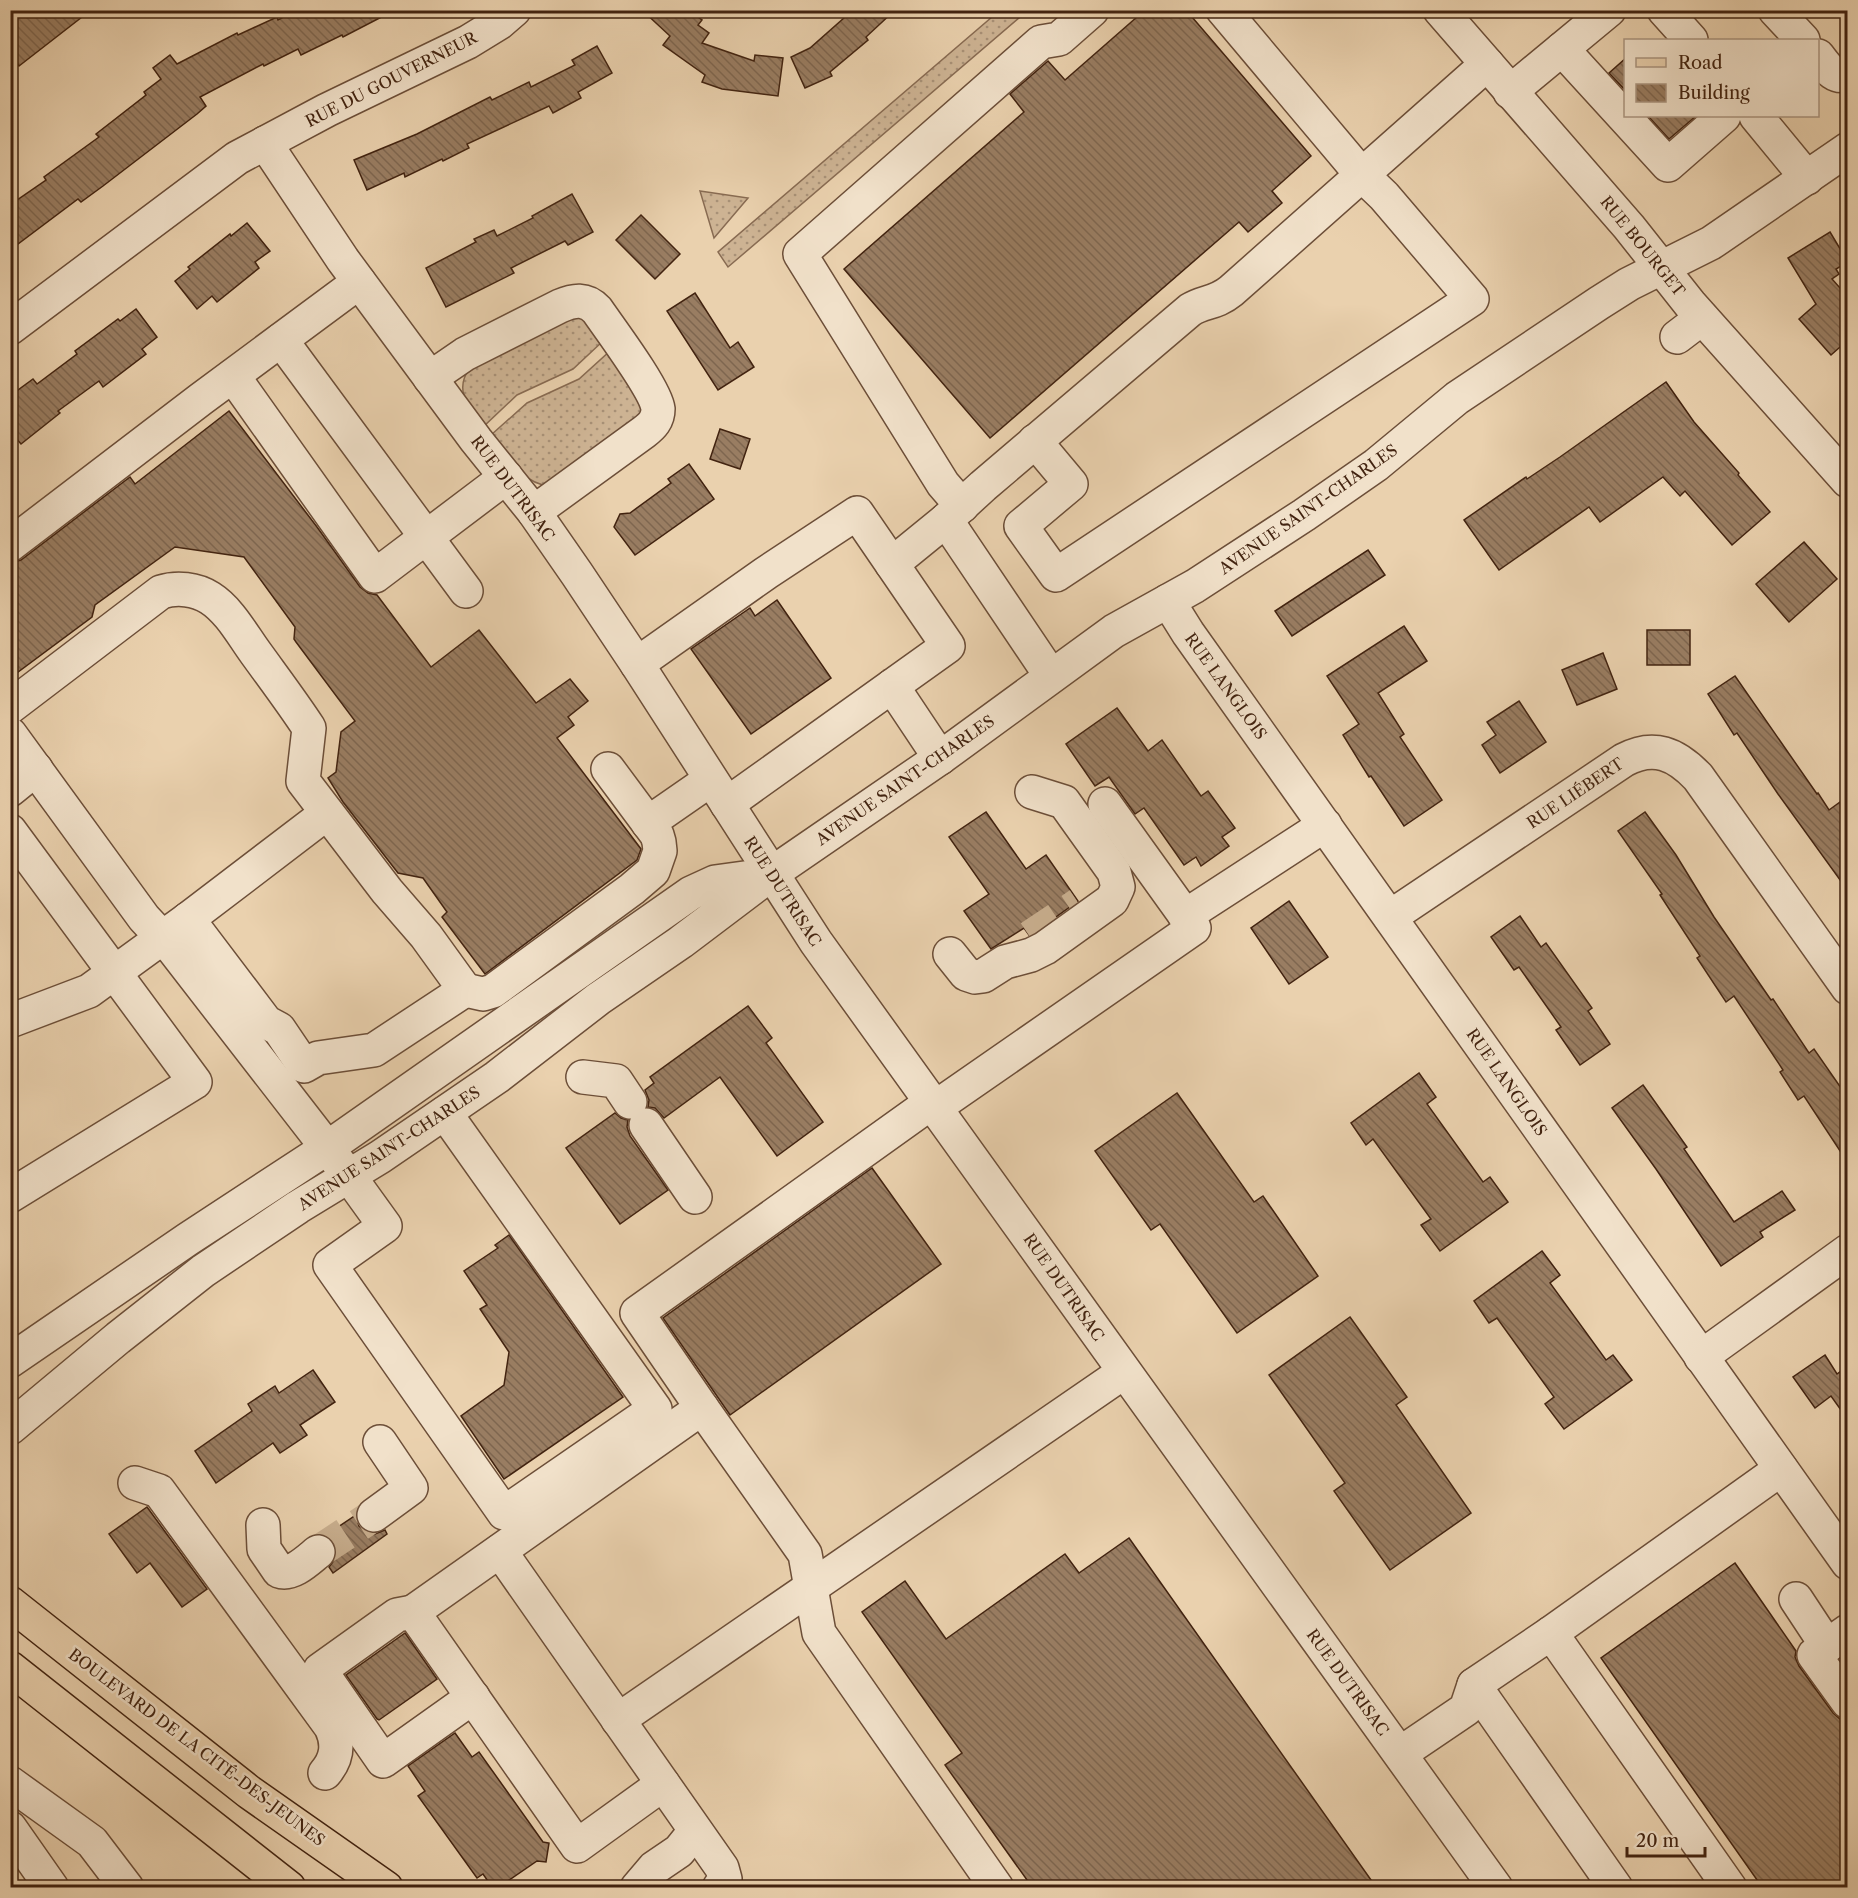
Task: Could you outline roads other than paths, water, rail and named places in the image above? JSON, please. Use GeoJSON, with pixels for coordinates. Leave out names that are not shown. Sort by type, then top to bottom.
{"type":"FeatureCollection","features":[{"type":"Feature","properties":{"kind":"main road","name":"BOULEVARD DE LA CITÉ-DES-JEUNES"},"geometry":{"type":"LineString","coordinates":[[10,1603],[249,1792],[386,1887]]}},
{"type":"Feature","properties":{"kind":"main road"},"geometry":{"type":"LineString","coordinates":[[10,1668],[289,1887]]}},
{"type":"Feature","properties":{"kind":"street","name":"RUE DU GOUVERNEUR"},"geometry":{"type":"LineString","coordinates":[[265,144],[327,110],[468,42],[499,23],[514,10]]}},
{"type":"Feature","properties":{"kind":"street"},"geometry":{"type":"LineString","coordinates":[[1051,676],[954,513],[943,484],[800,254],[1041,42],[1059,39],[1092,10]]}},
{"type":"Feature","properties":{"kind":"street"},"geometry":{"type":"LineString","coordinates":[[1035,441],[1071,484],[1021,526],[1056,575],[1472,299],[1384,196],[1361,174],[1223,10]]}},
{"type":"Feature","properties":{"kind":"street","name":"RUE BOURGET"},"geometry":{"type":"LineString","coordinates":[[1440,10],[1629,227],[1661,268],[1690,327],[1848,481]]}},
{"type":"Feature","properties":{"kind":"street"},"geometry":{"type":"LineString","coordinates":[[1510,92],[1609,10]]}},
{"type":"Feature","properties":{"kind":"street"},"geometry":{"type":"LineString","coordinates":[[1664,10],[1690,39]]}},
{"type":"Feature","properties":{"kind":"street"},"geometry":{"type":"LineString","coordinates":[[1775,10],[1802,39]]}},
{"type":"Feature","properties":{"kind":"street"},"geometry":{"type":"LineString","coordinates":[[1562,49],[1624,117]]}},
{"type":"Feature","properties":{"kind":"street"},"geometry":{"type":"LineString","coordinates":[[1819,57],[1835,76],[1848,74]]}},
{"type":"Feature","properties":{"kind":"street"},"geometry":{"type":"LineString","coordinates":[[892,564],[1190,310],[1222,298],[1487,64]]}},
{"type":"Feature","properties":{"kind":"street"},"geometry":{"type":"LineString","coordinates":[[1624,117],[1668,165],[1723,117]]}},
{"type":"Feature","properties":{"kind":"street"},"geometry":{"type":"LineString","coordinates":[[1757,117],[1808,178]]}},
{"type":"Feature","properties":{"kind":"street","name":"RUE DUTRISAC"},"geometry":{"type":"LineString","coordinates":[[265,144],[359,282],[534,512],[637,664],[816,942],[1496,1887]]}},
{"type":"Feature","properties":{"kind":"street"},"geometry":{"type":"LineString","coordinates":[[10,328],[232,161],[265,144]]}},
{"type":"Feature","properties":{"kind":"street","name":"AVENUE SAINT-CHARLES"},"geometry":{"type":"LineString","coordinates":[[10,1428],[203,1271],[497,1077],[598,999],[681,942],[771,874],[940,758],[1114,632],[1195,586],[1284,528],[1376,465],[1481,381],[1629,284],[1711,243],[1848,149]]}},
{"type":"Feature","properties":{"kind":"street"},"geometry":{"type":"LineString","coordinates":[[10,545],[359,282]]}},
{"type":"Feature","properties":{"kind":"street"},"geometry":{"type":"LineString","coordinates":[[430,378],[465,354],[560,306],[585,301],[597,310],[650,390],[658,407],[655,422],[534,512]]}},
{"type":"Feature","properties":{"kind":"street"},"geometry":{"type":"LineString","coordinates":[[281,340],[466,591]]}},
{"type":"Feature","properties":{"kind":"street"},"geometry":{"type":"LineString","coordinates":[[232,376],[375,576],[506,477]]}},
{"type":"Feature","properties":{"kind":"street"},"geometry":{"type":"LineString","coordinates":[[637,664],[766,573],[857,513],[948,646],[892,686],[719,792],[648,823]]}},
{"type":"Feature","properties":{"kind":"street"},"geometry":{"type":"LineString","coordinates":[[10,707],[161,592],[178,589],[201,593],[223,609],[309,728],[303,781],[387,891],[426,936],[465,990],[483,994],[493,991],[653,871],[660,851],[657,835],[608,770]]}},
{"type":"Feature","properties":{"kind":"street","name":"RUE LANGLOIS"},"geometry":{"type":"LineString","coordinates":[[1168,601],[1184,627],[1848,1563]]}},
{"type":"Feature","properties":{"kind":"street"},"geometry":{"type":"LineString","coordinates":[[892,686],[940,758]]}},
{"type":"Feature","properties":{"kind":"street"},"geometry":{"type":"LineString","coordinates":[[10,734],[144,918],[175,928],[266,1022],[279,1029],[304,1066],[318,1058],[374,1050],[465,990]]}},
{"type":"Feature","properties":{"kind":"street","name":"RUE LIÉBERT"},"geometry":{"type":"LineString","coordinates":[[1390,917],[1624,760],[1643,752],[1662,753],[1682,762],[1698,777],[1848,988]]}},
{"type":"Feature","properties":{"kind":"street"},"geometry":{"type":"LineString","coordinates":[[10,790],[36,769]]}},
{"type":"Feature","properties":{"kind":"street"},"geometry":{"type":"LineString","coordinates":[[950,954],[966,974],[975,977],[983,976],[1005,962],[1031,955],[1045,948],[1112,900],[1118,887],[1114,872],[1064,802],[1032,792]]}},
{"type":"Feature","properties":{"kind":"street"},"geometry":{"type":"LineString","coordinates":[[997,1887],[819,1633],[805,1554],[637,1313],[934,1105],[1194,928],[1105,804]]}},
{"type":"Feature","properties":{"kind":"street"},"geometry":{"type":"LineString","coordinates":[[10,1021],[89,991],[327,813]]}},
{"type":"Feature","properties":{"kind":"street"},"geometry":{"type":"LineString","coordinates":[[1185,916],[1325,825]]}},
{"type":"Feature","properties":{"kind":"street"},"geometry":{"type":"LineString","coordinates":[[10,831],[195,1082],[10,1196]]}},
{"type":"Feature","properties":{"kind":"street","name":"AVENUE SAINT-CHARLES"},"geometry":{"type":"LineString","coordinates":[[10,1361],[188,1239],[327,1148],[609,948],[702,886],[771,874]]}},
{"type":"Feature","properties":{"kind":"street"},"geometry":{"type":"LineString","coordinates":[[1079,904],[1117,879]]}},
{"type":"Feature","properties":{"kind":"street"},"geometry":{"type":"LineString","coordinates":[[175,928],[327,1148],[385,1226],[330,1265],[504,1512],[655,1409],[445,1113]]}},
{"type":"Feature","properties":{"kind":"street"},"geometry":{"type":"LineString","coordinates":[[1005,962],[1013,947],[1030,937]]}},
{"type":"Feature","properties":{"kind":"street"},"geometry":{"type":"LineString","coordinates":[[472,1044],[497,1077]]}},
{"type":"Feature","properties":{"kind":"street"},"geometry":{"type":"LineString","coordinates":[[583,1077],[616,1081],[695,1197]]}},
{"type":"Feature","properties":{"kind":"street"},"geometry":{"type":"LineString","coordinates":[[1701,1357],[1848,1251]]}},
{"type":"Feature","properties":{"kind":"street"},"geometry":{"type":"LineString","coordinates":[[618,1720],[1124,1372]]}},
{"type":"Feature","properties":{"kind":"street"},"geometry":{"type":"LineString","coordinates":[[473,1697],[383,1761],[320,1670],[397,1615],[413,1612],[702,1408]]}},
{"type":"Feature","properties":{"kind":"street"},"geometry":{"type":"LineString","coordinates":[[374,1515],[411,1488],[380,1442]]}},
{"type":"Feature","properties":{"kind":"street"},"geometry":{"type":"LineString","coordinates":[[1401,1753],[1466,1709],[1474,1685],[1781,1469]]}},
{"type":"Feature","properties":{"kind":"street"},"geometry":{"type":"LineString","coordinates":[[135,1483],[159,1491],[331,1727],[335,1736],[335,1756],[332,1765],[325,1773]]}},
{"type":"Feature","properties":{"kind":"street"},"geometry":{"type":"LineString","coordinates":[[263,1525],[264,1549],[279,1571],[287,1573],[318,1552]]}},
{"type":"Feature","properties":{"kind":"street"},"geometry":{"type":"LineString","coordinates":[[500,1551],[725,1873],[725,1879],[718,1887]]}},
{"type":"Feature","properties":{"kind":"street"},"geometry":{"type":"LineString","coordinates":[[1796,1599],[1837,1639],[1815,1655],[1848,1702]]}},
{"type":"Feature","properties":{"kind":"street"},"geometry":{"type":"LineString","coordinates":[[413,1612],[577,1846],[663,1784]]}},
{"type":"Feature","properties":{"kind":"street"},"geometry":{"type":"LineString","coordinates":[[1551,1633],[1730,1887]]}},
{"type":"Feature","properties":{"kind":"street"},"geometry":{"type":"LineString","coordinates":[[1474,1685],[1616,1887]]}},
{"type":"Feature","properties":{"kind":"street"},"geometry":{"type":"LineString","coordinates":[[10,1784],[92,1842],[127,1887]]}},
{"type":"Feature","properties":{"kind":"street"},"geometry":{"type":"LineString","coordinates":[[10,1828],[52,1887]]}},
{"type":"Feature","properties":{"kind":"street"},"geometry":{"type":"LineString","coordinates":[[637,1887],[654,1868],[679,1851],[695,1831]]}},
{"type":"Feature","properties":{"kind":"tunnel"},"geometry":{"type":"LineString","coordinates":[[1030,937],[1079,904]]}},
{"type":"Feature","properties":{"kind":"tunnel"},"geometry":{"type":"LineString","coordinates":[[318,1552],[374,1515]]}}]}
